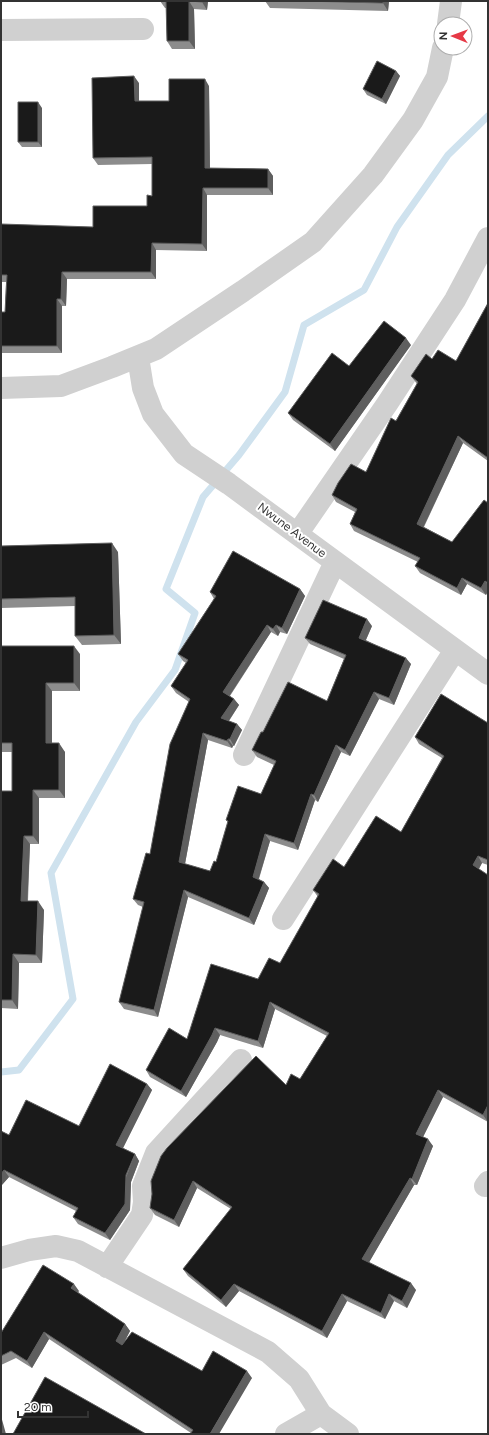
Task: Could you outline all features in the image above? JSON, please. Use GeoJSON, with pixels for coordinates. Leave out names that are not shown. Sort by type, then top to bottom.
{"type":"FeatureCollection","features":[{"type":"Feature","properties":{"kind":"street"},"geometry":{"type":"LineString","coordinates":[[449,16],[451,1]]}},
{"type":"Feature","properties":{"kind":"street"},"geometry":{"type":"LineString","coordinates":[[1,30],[142,28]]}},
{"type":"Feature","properties":{"kind":"street"},"geometry":{"type":"LineString","coordinates":[[1,388],[61,386],[156,349],[313,242],[373,175],[413,120],[437,77],[441,56]]}},
{"type":"Feature","properties":{"kind":"street"},"geometry":{"type":"LineString","coordinates":[[298,533],[387,404],[455,300],[488,238]]}},
{"type":"Feature","properties":{"kind":"street","name":"Nwune Avenue"},"geometry":{"type":"LineString","coordinates":[[138,357],[143,388],[153,414],[184,454],[230,484],[298,533],[335,562],[488,674]]}},
{"type":"Feature","properties":{"kind":"street"},"geometry":{"type":"LineString","coordinates":[[244,755],[335,562]]}},
{"type":"Feature","properties":{"kind":"street"},"geometry":{"type":"LineString","coordinates":[[283,919],[455,650]]}},
{"type":"Feature","properties":{"kind":"street"},"geometry":{"type":"LineString","coordinates":[[107,1267],[142,1215],[144,1202],[143,1186],[156,1152],[241,1060]]}},
{"type":"Feature","properties":{"kind":"street"},"geometry":{"type":"LineString","coordinates":[[1,1258],[29,1250],[56,1246],[78,1251],[268,1352],[299,1379],[320,1414],[348,1434]]}},
{"type":"Feature","properties":{"kind":"street"},"geometry":{"type":"LineString","coordinates":[[286,1434],[320,1414]]}},
{"type":"Feature","properties":{"kind":"building"},"geometry":{"type":"Polygon","coordinates":[[[166,1],[189,1],[189,41],[167,41],[166,1]]]}},
{"type":"Feature","properties":{"kind":"building"},"geometry":{"type":"Polygon","coordinates":[[[302,1],[383,1],[383,3],[302,1]]]}},
{"type":"Feature","properties":{"kind":"building"},"geometry":{"type":"Polygon","coordinates":[[[377,61],[396,71],[382,99],[363,89],[377,61]]]}},
{"type":"Feature","properties":{"kind":"building"},"geometry":{"type":"Polygon","coordinates":[[[134,76],[135,101],[169,101],[169,79],[205,79],[205,168],[268,169],[268,188],[203,188],[202,244],[152,243],[151,272],[62,272],[61,299],[57,299],[57,346],[1,346],[1,312],[5,312],[7,275],[1,275],[1,224],[93,227],[93,206],[147,206],[147,195],[152,196],[152,157],[93,158],[92,78],[134,76]]]}},
{"type":"Feature","properties":{"kind":"building"},"geometry":{"type":"Polygon","coordinates":[[[18,102],[38,102],[38,142],[18,142],[18,102]]]}},
{"type":"Feature","properties":{"kind":"building"},"geometry":{"type":"Polygon","coordinates":[[[488,303],[488,458],[458,436],[417,524],[452,542],[484,500],[488,503],[488,583],[485,581],[481,588],[462,578],[457,588],[415,566],[420,558],[350,524],[357,509],[332,495],[351,464],[366,472],[391,418],[396,421],[418,382],[411,376],[426,354],[432,359],[438,350],[456,361],[488,303]]]}},
{"type":"Feature","properties":{"kind":"building"},"geometry":{"type":"Polygon","coordinates":[[[384,321],[406,338],[330,444],[288,413],[332,353],[349,366],[384,321]]]}},
{"type":"Feature","properties":{"kind":"building"},"geometry":{"type":"Polygon","coordinates":[[[112,543],[114,635],[75,636],[75,597],[1,599],[1,546],[112,543]]]}},
{"type":"Feature","properties":{"kind":"building"},"geometry":{"type":"Polygon","coordinates":[[[233,551],[300,589],[282,628],[276,625],[273,629],[267,625],[223,692],[234,699],[221,718],[237,724],[230,739],[227,741],[203,733],[179,862],[210,871],[214,861],[216,862],[228,821],[226,820],[238,786],[261,794],[276,761],[252,750],[261,732],[263,732],[288,682],[327,701],[346,655],[305,638],[323,600],[367,619],[359,638],[406,658],[389,698],[374,692],[345,750],[336,745],[314,795],[311,794],[294,843],[265,834],[253,877],[264,882],[249,918],[184,890],[154,1010],[119,1002],[144,902],[133,899],[146,853],[150,854],[170,744],[190,699],[171,686],[188,660],[178,654],[216,596],[210,592],[233,551]]]}},
{"type":"Feature","properties":{"kind":"building"},"geometry":{"type":"Polygon","coordinates":[[[1,646],[74,646],[74,683],[46,683],[46,743],[59,743],[59,790],[33,790],[33,836],[24,836],[21,901],[38,901],[36,955],[13,954],[12,1000],[1,1000],[1,791],[12,791],[12,743],[1,743],[1,646]]]}},
{"type":"Feature","properties":{"kind":"building"},"geometry":{"type":"Polygon","coordinates":[[[441,694],[488,723],[488,860],[478,856],[473,865],[488,875],[488,1105],[483,1115],[438,1090],[416,1134],[428,1139],[412,1179],[410,1178],[362,1259],[411,1283],[402,1301],[389,1294],[381,1313],[342,1294],[322,1331],[234,1284],[221,1300],[183,1269],[232,1207],[193,1181],[174,1220],[150,1208],[152,1194],[151,1181],[161,1156],[256,1056],[286,1085],[291,1074],[300,1079],[329,1033],[270,1002],[258,1041],[215,1028],[181,1091],[146,1070],[169,1028],[187,1039],[211,964],[258,979],[269,958],[280,963],[319,894],[313,890],[333,859],[344,867],[376,816],[401,832],[444,756],[415,737],[441,694]]]}},
{"type":"Feature","properties":{"kind":"building"},"geometry":{"type":"Polygon","coordinates":[[[110,1064],[147,1084],[116,1145],[135,1154],[126,1175],[125,1204],[105,1233],[73,1217],[78,1208],[4,1170],[1,1174],[1,1131],[9,1135],[26,1100],[79,1126],[110,1064]]]}},
{"type":"Feature","properties":{"kind":"building"},"geometry":{"type":"Polygon","coordinates":[[[43,1265],[74,1284],[71,1288],[125,1324],[116,1341],[122,1345],[132,1332],[202,1371],[213,1351],[247,1371],[210,1434],[190,1434],[193,1430],[44,1332],[27,1361],[11,1351],[1,1356],[1,1333],[43,1265]]]}},
{"type":"Feature","properties":{"kind":"building"},"geometry":{"type":"Polygon","coordinates":[[[45,1377],[146,1434],[13,1434],[45,1377]]]}},
{"type":"Feature","properties":{"kind":"waterway"},"geometry":{"type":"LineString","coordinates":[[1,1072],[19,1070],[73,999],[51,873],[136,722],[175,670],[195,613],[166,589],[203,497],[239,455],[285,392],[304,325],[364,290],[397,227],[448,155],[488,116]]}}]}
